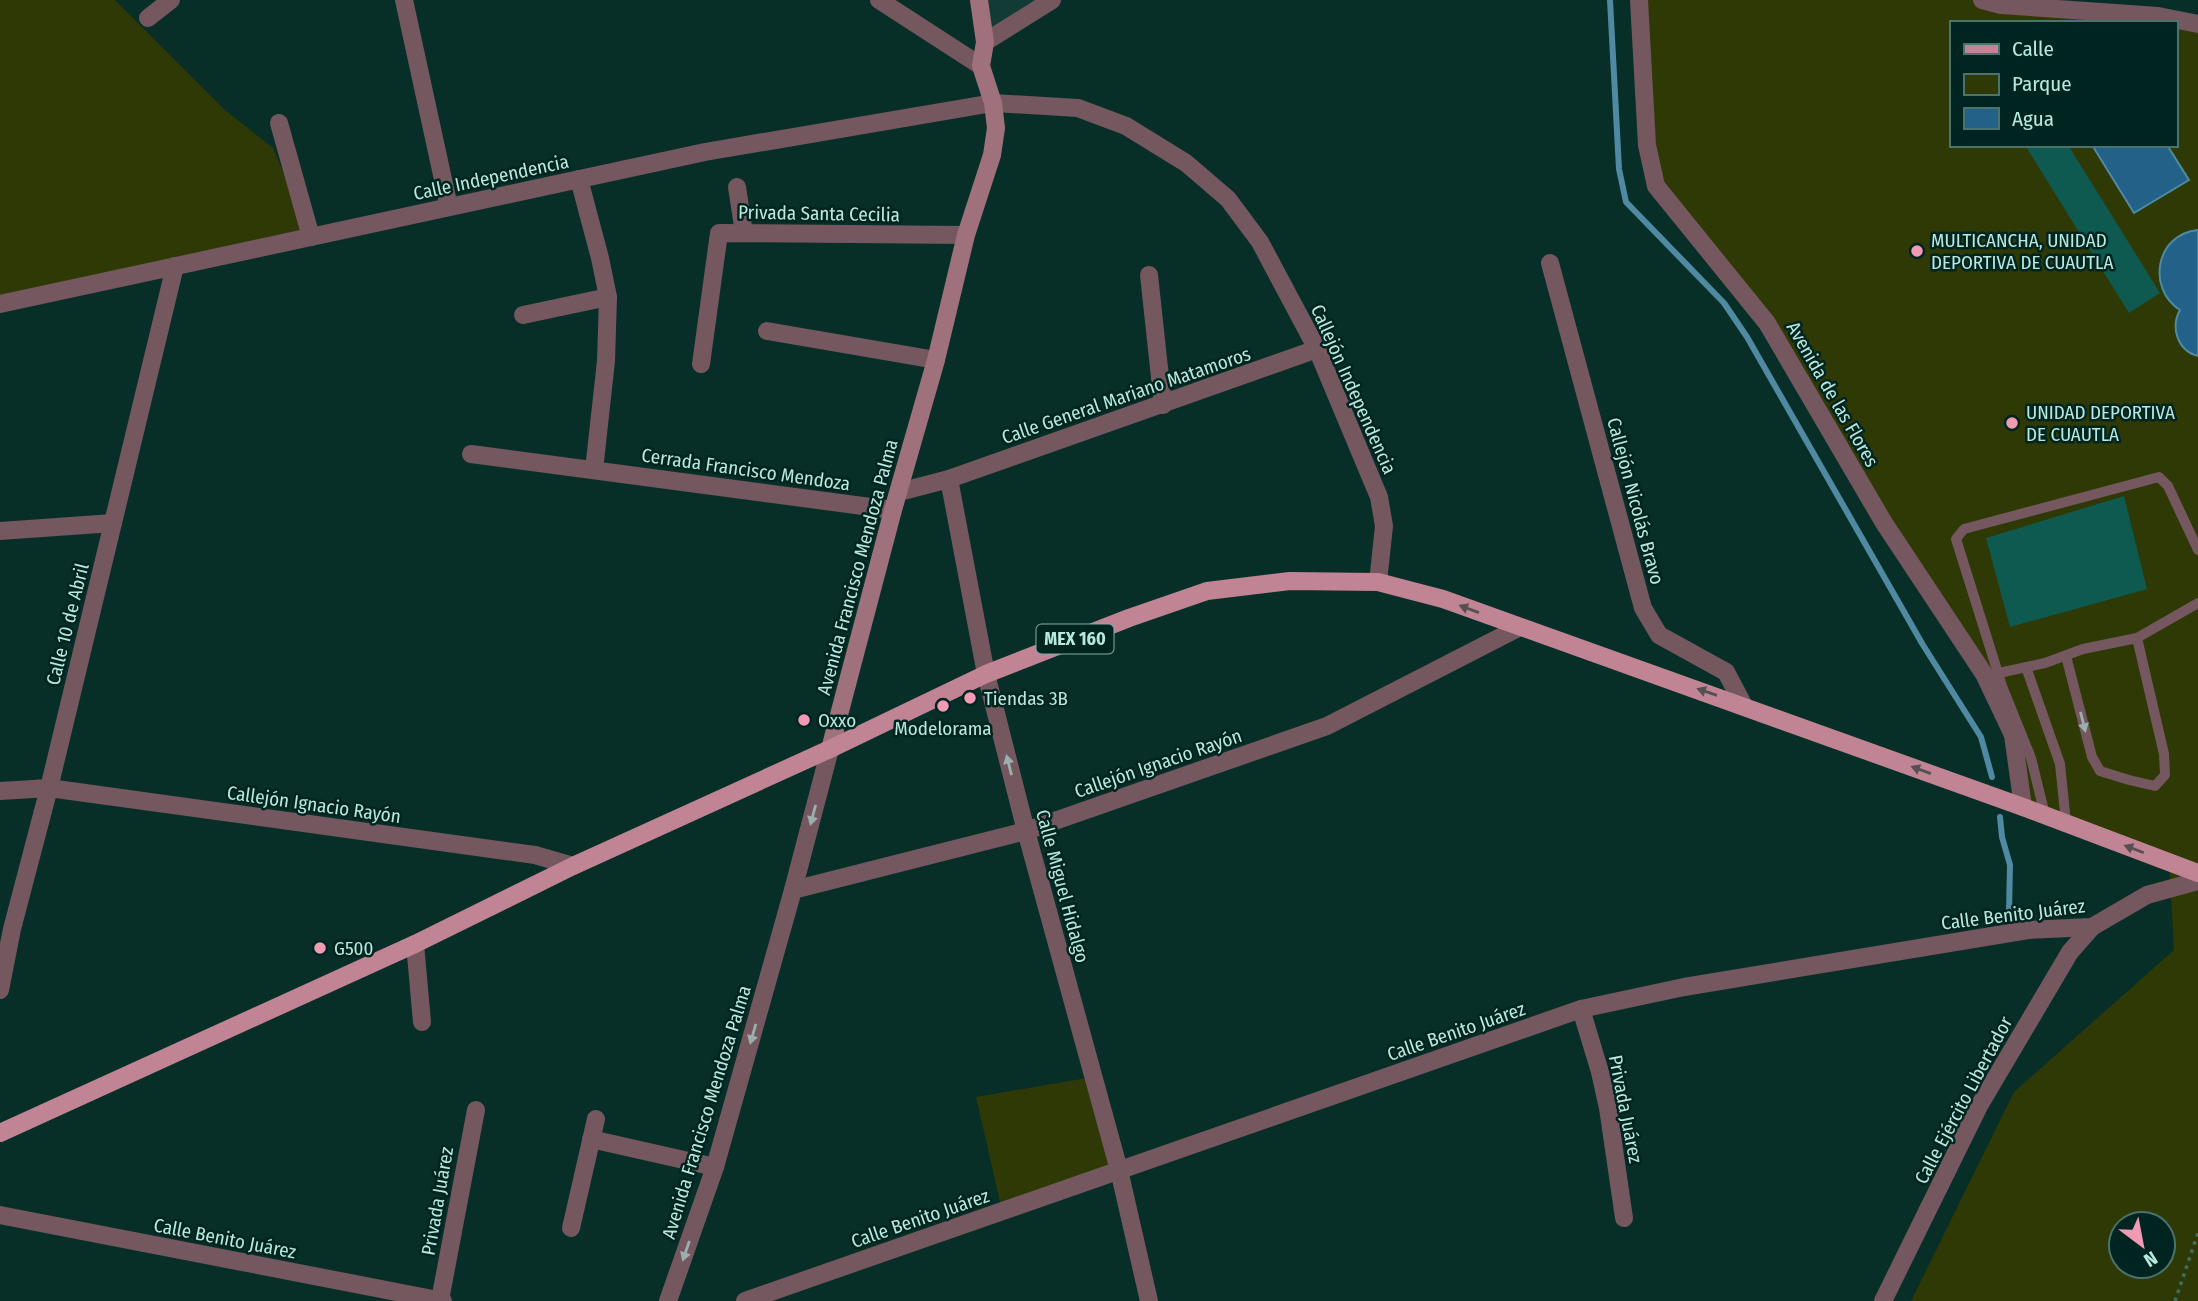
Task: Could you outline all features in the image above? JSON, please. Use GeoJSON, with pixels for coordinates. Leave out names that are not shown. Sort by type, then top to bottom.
{"type":"FeatureCollection","features":[{"type":"Feature","properties":{"kind":"main road","name":"MEX 160"},"geometry":{"type":"LineString","coordinates":[[0,1133],[415,944],[573,866],[830,749],[986,674],[1129,618],[1207,591],[1290,581],[1378,582],[1443,599],[2066,822],[2198,873]]}},
{"type":"Feature","properties":{"kind":"street"},"geometry":{"type":"LineString","coordinates":[[148,18],[171,0]]}},
{"type":"Feature","properties":{"kind":"street"},"geometry":{"type":"LineString","coordinates":[[404,0],[449,207]]}},
{"type":"Feature","properties":{"kind":"street"},"geometry":{"type":"LineString","coordinates":[[879,0],[981,66]]}},
{"type":"Feature","properties":{"kind":"street","name":"Avenida Francisco Mendoza Palma"},"geometry":{"type":"LineString","coordinates":[[668,1301],[715,1167],[936,360],[966,236],[992,155],[996,128],[993,103],[981,66],[985,42],[979,0]]}},
{"type":"Feature","properties":{"kind":"street"},"geometry":{"type":"LineString","coordinates":[[985,42],[1052,0]]}},
{"type":"Feature","properties":{"kind":"street","name":"Avenida de las Flores"},"geometry":{"type":"LineString","coordinates":[[1639,0],[1647,145],[1657,186],[1767,323],[1884,523],[1984,674],[2013,735],[2023,807]]}},
{"type":"Feature","properties":{"kind":"street"},"geometry":{"type":"LineString","coordinates":[[1982,0],[2001,5],[2158,16],[2196,22]]}},
{"type":"Feature","properties":{"kind":"street","name":"Calle Independencia"},"geometry":{"type":"LineString","coordinates":[[0,304],[705,152],[993,103]]}},
{"type":"Feature","properties":{"kind":"street","name":"Callejón Independencia"},"geometry":{"type":"LineString","coordinates":[[993,103],[1078,108],[1126,126],[1186,163],[1228,199],[1260,242],[1317,349],[1379,497],[1384,526],[1378,582]]}},
{"type":"Feature","properties":{"kind":"street"},"geometry":{"type":"LineString","coordinates":[[279,124],[311,237]]}},
{"type":"Feature","properties":{"kind":"street"},"geometry":{"type":"LineString","coordinates":[[579,179],[608,297],[606,361],[594,470]]}},
{"type":"Feature","properties":{"kind":"street"},"geometry":{"type":"LineString","coordinates":[[737,187],[744,233]]}},
{"type":"Feature","properties":{"kind":"street","name":"Privada Santa Cecilia"},"geometry":{"type":"LineString","coordinates":[[701,364],[719,233],[966,236]]}},
{"type":"Feature","properties":{"kind":"street","name":"Callejón Nicolás Bravo"},"geometry":{"type":"LineString","coordinates":[[1550,263],[1643,608],[1659,635],[1726,672],[1744,706]]}},
{"type":"Feature","properties":{"kind":"street","name":"Calle 10 de Abril"},"geometry":{"type":"LineString","coordinates":[[0,990],[6,929],[49,789],[175,267]]}},
{"type":"Feature","properties":{"kind":"street"},"geometry":{"type":"LineString","coordinates":[[1149,275],[1163,405]]}},
{"type":"Feature","properties":{"kind":"street"},"geometry":{"type":"LineString","coordinates":[[523,315],[608,297]]}},
{"type":"Feature","properties":{"kind":"street"},"geometry":{"type":"LineString","coordinates":[[767,331],[936,360]]}},
{"type":"Feature","properties":{"kind":"street","name":"Calle General Mariano Matamoros"},"geometry":{"type":"LineString","coordinates":[[898,492],[949,480],[1317,349]]}},
{"type":"Feature","properties":{"kind":"street","name":"Cerrada Francisco Mendoza"},"geometry":{"type":"LineString","coordinates":[[471,454],[893,510]]}},
{"type":"Feature","properties":{"kind":"street","name":"Calle Miguel Hidalgo"},"geometry":{"type":"LineString","coordinates":[[949,480],[986,674],[1119,1170],[1149,1301]]}},
{"type":"Feature","properties":{"kind":"street"},"geometry":{"type":"LineString","coordinates":[[0,531],[113,523]]}},
{"type":"Feature","properties":{"kind":"street","name":"Callejón Ignacio Rayón"},"geometry":{"type":"LineString","coordinates":[[793,890],[1026,831],[1327,726],[1520,627]]}},
{"type":"Feature","properties":{"kind":"street","name":"Callejón Ignacio Rayón"},"geometry":{"type":"LineString","coordinates":[[0,791],[49,789],[535,855],[573,866]]}},
{"type":"Feature","properties":{"kind":"street","name":"Calle Benito Juárez"},"geometry":{"type":"LineString","coordinates":[[751,1300],[1581,1009],[1684,987],[2028,930],[2092,927],[2147,895],[2198,881]]}},
{"type":"Feature","properties":{"kind":"street","name":"Calle Ejército Libertador"},"geometry":{"type":"LineString","coordinates":[[1883,1301],[1979,1106],[2070,952],[2092,927]]}},
{"type":"Feature","properties":{"kind":"street"},"geometry":{"type":"LineString","coordinates":[[415,944],[422,1022]]}},
{"type":"Feature","properties":{"kind":"street","name":"Privada Juárez"},"geometry":{"type":"LineString","coordinates":[[1581,1009],[1608,1108],[1624,1218]]}},
{"type":"Feature","properties":{"kind":"street","name":"Privada Juárez"},"geometry":{"type":"LineString","coordinates":[[442,1301],[475,1110]]}},
{"type":"Feature","properties":{"kind":"street"},"geometry":{"type":"LineString","coordinates":[[570,1228],[596,1119]]}},
{"type":"Feature","properties":{"kind":"street"},"geometry":{"type":"LineString","coordinates":[[591,1139],[715,1167]]}},
{"type":"Feature","properties":{"kind":"street","name":"Calle Benito Juárez"},"geometry":{"type":"LineString","coordinates":[[0,1214],[404,1298],[442,1301]]}},
{"type":"Feature","properties":{"kind":"lane"},"geometry":{"type":"LineString","coordinates":[[2045,815],[2031,758],[2008,701],[1956,539],[1964,528],[2159,477],[2168,486],[2198,550]]}},
{"type":"Feature","properties":{"kind":"lane"},"geometry":{"type":"LineString","coordinates":[[1999,673],[2083,649],[2137,638],[2198,603]]}},
{"type":"Feature","properties":{"kind":"lane"},"geometry":{"type":"LineString","coordinates":[[2066,656],[2092,757],[2100,771],[2155,786],[2165,775],[2164,754],[2137,638]]}},
{"type":"Feature","properties":{"kind":"lane"},"geometry":{"type":"LineString","coordinates":[[2026,667],[2060,764],[2066,822]]}},
{"type":"Feature","properties":{"kind":"path"},"geometry":{"type":"LineString","coordinates":[[2175,1301],[2198,1233]]}},
{"type":"Feature","properties":{"kind":"shaded area"},"geometry":{"type":"Polygon","coordinates":[[[978,0],[1052,0],[985,42],[978,0]]]}},
{"type":"Feature","properties":{"kind":"green space"},"geometry":{"type":"Polygon","coordinates":[[[0,0],[115,0],[226,111],[273,148],[311,237],[0,304],[0,0]]]}},
{"type":"Feature","properties":{"kind":"green space","name":"UNIDAD DEPORTIVA DE CUAUTLA"},"geometry":{"type":"Polygon","coordinates":[[[1639,0],[1982,0],[2171,21],[1950,21],[1950,147],[2177,147],[2177,22],[2198,24],[2198,1301],[1911,1301],[2014,1092],[2174,950],[2169,862],[2023,807],[2013,735],[1767,323],[1656,186],[1639,0]]]}},
{"type":"Feature","properties":{"kind":"green space"},"geometry":{"type":"Polygon","coordinates":[[[1093,1077],[1119,1170],[1002,1211],[976,1097],[1093,1077]]]}},
{"type":"Feature","properties":{"kind":"water"},"geometry":{"type":"Polygon","coordinates":[[[2093,147],[2168,147],[2189,180],[2134,213],[2093,147]]]}},
{"type":"Feature","properties":{"kind":"water"},"geometry":{"type":"Polygon","coordinates":[[[2198,230],[2198,356],[2185,349],[2178,338],[2176,324],[2180,310],[2169,300],[2163,289],[2160,263],[2173,241],[2198,230]]]}},
{"type":"Feature","properties":{"kind":"building"},"geometry":{"type":"Polygon","coordinates":[[[2026,147],[2069,147],[2160,293],[2129,313],[2026,147]]]}},
{"type":"Feature","properties":{"kind":"building"},"geometry":{"type":"Polygon","coordinates":[[[2124,496],[2147,589],[2010,627],[1986,538],[2124,496]]]}},
{"type":"Feature","properties":{"kind":"waterway"},"geometry":{"type":"LineString","coordinates":[[1610,0],[1619,169],[1626,202],[1724,303],[1747,337],[1923,645],[1981,737],[1992,777]]}},
{"type":"Feature","properties":{"kind":"waterway"},"geometry":{"type":"LineString","coordinates":[[2000,817],[2002,837],[2010,865],[2009,912]]}},
{"type":"Feature","properties":{"kind":"place","name":"MULTICANCHA, UNIDAD DEPORTIVA DE CUAUTLA"},"geometry":{"type":"Point","coordinates":[1917,251]}},
{"type":"Feature","properties":{"kind":"place","name":"UNIDAD DEPORTIVA DE CUAUTLA"},"geometry":{"type":"Point","coordinates":[2012,423]}},
{"type":"Feature","properties":{"kind":"place","name":"Tiendas 3B"},"geometry":{"type":"Point","coordinates":[970,698]}},
{"type":"Feature","properties":{"kind":"place","name":"Modelorama"},"geometry":{"type":"Point","coordinates":[943,706]}},
{"type":"Feature","properties":{"kind":"place","name":"Oxxo"},"geometry":{"type":"Point","coordinates":[804,720]}},
{"type":"Feature","properties":{"kind":"place","name":"G500"},"geometry":{"type":"Point","coordinates":[320,948]}}]}
